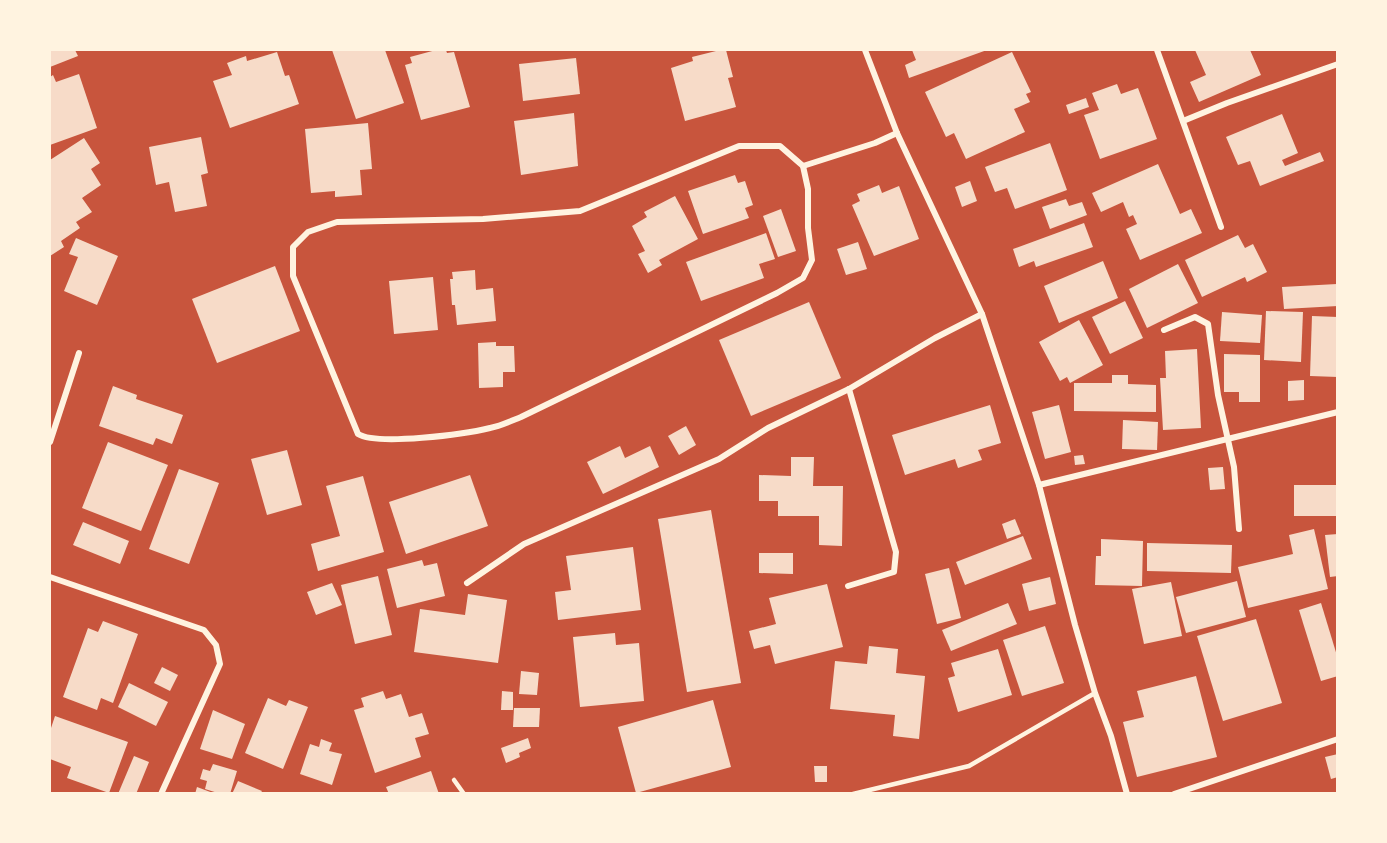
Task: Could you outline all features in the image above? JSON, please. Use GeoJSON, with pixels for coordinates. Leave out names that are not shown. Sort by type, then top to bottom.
{"type":"FeatureCollection","features":[{"type":"Feature","properties":{"kind":"street"},"geometry":{"type":"LineString","coordinates":[[865,50],[897,133],[982,315],[1039,485],[1075,625],[1127,794]]}},
{"type":"Feature","properties":{"kind":"street"},"geometry":{"type":"LineString","coordinates":[[1157,50],[1221,227]]}},
{"type":"Feature","properties":{"kind":"street"},"geometry":{"type":"LineString","coordinates":[[1183,121],[1338,64]]}},
{"type":"Feature","properties":{"kind":"street"},"geometry":{"type":"LineString","coordinates":[[803,166],[897,133]]}},
{"type":"Feature","properties":{"kind":"street"},"geometry":{"type":"LineString","coordinates":[[739,146],[780,146],[803,166],[808,189],[808,228],[812,260],[803,278],[777,294],[521,417],[491,428],[432,437],[384,439],[365,438],[358,434],[293,276],[293,247],[308,232],[337,222],[483,219],[579,211],[739,146]]}},
{"type":"Feature","properties":{"kind":"street"},"geometry":{"type":"LineString","coordinates":[[466,583],[524,544],[719,459],[768,428],[849,389],[935,338],[982,315]]}},
{"type":"Feature","properties":{"kind":"street"},"geometry":{"type":"LineString","coordinates":[[1164,330],[1195,317],[1209,324],[1218,395],[1234,467],[1239,529]]}},
{"type":"Feature","properties":{"kind":"street"},"geometry":{"type":"LineString","coordinates":[[50,442],[79,353]]}},
{"type":"Feature","properties":{"kind":"street"},"geometry":{"type":"LineString","coordinates":[[848,586],[894,572],[896,552],[849,389]]}},
{"type":"Feature","properties":{"kind":"street"},"geometry":{"type":"LineString","coordinates":[[1039,485],[1338,412]]}},
{"type":"Feature","properties":{"kind":"street"},"geometry":{"type":"LineString","coordinates":[[50,577],[204,630],[216,645],[220,664],[161,794]]}},
{"type":"Feature","properties":{"kind":"street"},"geometry":{"type":"LineString","coordinates":[[1174,794],[1338,739]]}},
{"type":"Feature","properties":{"kind":"lane"},"geometry":{"type":"LineString","coordinates":[[853,794],[969,766],[1095,693]]}},
{"type":"Feature","properties":{"kind":"lane"},"geometry":{"type":"LineString","coordinates":[[454,780],[464,794]]}},
{"type":"Feature","properties":{"kind":"building"},"geometry":{"type":"Polygon","coordinates":[[[50,50],[75,50],[78,56],[50,67],[50,50]]]}},
{"type":"Feature","properties":{"kind":"building"},"geometry":{"type":"Polygon","coordinates":[[[332,50],[385,50],[404,103],[356,119],[332,50]]]}},
{"type":"Feature","properties":{"kind":"building"},"geometry":{"type":"Polygon","coordinates":[[[436,50],[454,52],[470,107],[421,120],[405,65],[412,63],[410,57],[436,50]]]}},
{"type":"Feature","properties":{"kind":"building"},"geometry":{"type":"Polygon","coordinates":[[[726,50],[733,77],[728,78],[736,107],[685,121],[671,68],[693,61],[692,57],[726,50]]]}},
{"type":"Feature","properties":{"kind":"building"},"geometry":{"type":"Polygon","coordinates":[[[912,50],[987,50],[909,78],[905,65],[916,60],[912,50]]]}},
{"type":"Feature","properties":{"kind":"building"},"geometry":{"type":"Polygon","coordinates":[[[1195,50],[1250,50],[1261,75],[1199,102],[1190,82],[1206,75],[1195,50]]]}},
{"type":"Feature","properties":{"kind":"building"},"geometry":{"type":"Polygon","coordinates":[[[277,52],[285,76],[289,75],[299,104],[230,128],[213,81],[232,75],[227,63],[246,56],[247,61],[277,52]]]}},
{"type":"Feature","properties":{"kind":"building"},"geometry":{"type":"Polygon","coordinates":[[[1012,52],[1031,92],[1026,94],[1030,102],[1014,109],[1025,132],[966,159],[954,133],[946,137],[925,92],[1012,52]]]}},
{"type":"Feature","properties":{"kind":"building"},"geometry":{"type":"Polygon","coordinates":[[[576,58],[580,94],[523,101],[519,64],[576,58]]]}},
{"type":"Feature","properties":{"kind":"building"},"geometry":{"type":"Polygon","coordinates":[[[79,74],[97,128],[50,145],[50,77],[53,75],[56,82],[79,74]]]}},
{"type":"Feature","properties":{"kind":"building"},"geometry":{"type":"Polygon","coordinates":[[[1117,84],[1121,94],[1138,88],[1157,139],[1100,159],[1084,115],[1099,110],[1092,93],[1117,84]]]}},
{"type":"Feature","properties":{"kind":"building"},"geometry":{"type":"Polygon","coordinates":[[[1086,98],[1089,107],[1069,114],[1066,105],[1086,98]]]}},
{"type":"Feature","properties":{"kind":"building"},"geometry":{"type":"Polygon","coordinates":[[[574,113],[578,166],[521,175],[514,121],[574,113]]]}},
{"type":"Feature","properties":{"kind":"building"},"geometry":{"type":"Polygon","coordinates":[[[1282,114],[1298,153],[1282,160],[1285,166],[1320,152],[1324,161],[1260,186],[1250,161],[1238,165],[1226,137],[1282,114]]]}},
{"type":"Feature","properties":{"kind":"building"},"geometry":{"type":"Polygon","coordinates":[[[368,123],[372,169],[360,170],[362,195],[335,197],[335,191],[311,193],[305,129],[368,123]]]}},
{"type":"Feature","properties":{"kind":"building"},"geometry":{"type":"Polygon","coordinates":[[[201,137],[208,173],[201,175],[207,206],[175,212],[169,182],[156,185],[149,147],[201,137]]]}},
{"type":"Feature","properties":{"kind":"building"},"geometry":{"type":"Polygon","coordinates":[[[84,138],[100,163],[91,169],[101,185],[82,198],[92,212],[76,222],[80,228],[61,241],[64,247],[50,256],[50,160],[84,138]]]}},
{"type":"Feature","properties":{"kind":"building"},"geometry":{"type":"Polygon","coordinates":[[[1050,143],[1067,190],[1015,209],[1007,188],[995,192],[985,167],[1050,143]]]}},
{"type":"Feature","properties":{"kind":"building"},"geometry":{"type":"Polygon","coordinates":[[[1158,164],[1180,214],[1191,209],[1202,233],[1140,260],[1126,229],[1137,224],[1133,215],[1129,217],[1123,202],[1101,212],[1092,193],[1158,164]]]}},
{"type":"Feature","properties":{"kind":"building"},"geometry":{"type":"Polygon","coordinates":[[[735,175],[738,183],[745,181],[753,205],[745,208],[749,218],[703,234],[688,191],[735,175]]]}},
{"type":"Feature","properties":{"kind":"building"},"geometry":{"type":"Polygon","coordinates":[[[970,181],[977,201],[962,207],[955,187],[970,181]]]}},
{"type":"Feature","properties":{"kind":"building"},"geometry":{"type":"Polygon","coordinates":[[[879,185],[882,193],[899,186],[919,239],[874,256],[852,205],[860,201],[857,194],[879,185]]]}},
{"type":"Feature","properties":{"kind":"building"},"geometry":{"type":"Polygon","coordinates":[[[675,196],[698,239],[659,260],[662,265],[648,273],[638,254],[645,251],[632,226],[647,217],[644,212],[675,196]]]}},
{"type":"Feature","properties":{"kind":"building"},"geometry":{"type":"Polygon","coordinates":[[[1066,199],[1069,206],[1082,202],[1087,215],[1050,229],[1042,207],[1066,199]]]}},
{"type":"Feature","properties":{"kind":"building"},"geometry":{"type":"Polygon","coordinates":[[[781,209],[796,251],[778,257],[763,216],[781,209]]]}},
{"type":"Feature","properties":{"kind":"building"},"geometry":{"type":"Polygon","coordinates":[[[1084,223],[1093,247],[1036,267],[1034,261],[1019,267],[1013,249],[1084,223]]]}},
{"type":"Feature","properties":{"kind":"building"},"geometry":{"type":"Polygon","coordinates":[[[766,233],[775,259],[759,264],[764,278],[701,301],[686,262],[766,233]]]}},
{"type":"Feature","properties":{"kind":"building"},"geometry":{"type":"Polygon","coordinates":[[[1238,235],[1245,248],[1253,244],[1267,272],[1247,282],[1245,277],[1202,297],[1185,260],[1238,235]]]}},
{"type":"Feature","properties":{"kind":"building"},"geometry":{"type":"Polygon","coordinates":[[[76,238],[118,256],[97,305],[64,291],[78,257],[69,254],[76,238]]]}},
{"type":"Feature","properties":{"kind":"building"},"geometry":{"type":"Polygon","coordinates":[[[858,242],[867,269],[846,275],[837,249],[858,242]]]}},
{"type":"Feature","properties":{"kind":"building"},"geometry":{"type":"Polygon","coordinates":[[[1103,261],[1118,298],[1059,323],[1044,286],[1103,261]]]}},
{"type":"Feature","properties":{"kind":"building"},"geometry":{"type":"Polygon","coordinates":[[[1178,264],[1198,303],[1147,328],[1129,289],[1178,264]]]}},
{"type":"Feature","properties":{"kind":"building"},"geometry":{"type":"Polygon","coordinates":[[[275,266],[300,331],[217,363],[192,299],[275,266]]]}},
{"type":"Feature","properties":{"kind":"building"},"geometry":{"type":"Polygon","coordinates":[[[475,270],[476,290],[493,288],[496,321],[457,325],[455,305],[452,305],[450,279],[453,279],[452,272],[475,270]]]}},
{"type":"Feature","properties":{"kind":"building"},"geometry":{"type":"Polygon","coordinates":[[[433,277],[438,330],[394,334],[389,281],[433,277]]]}},
{"type":"Feature","properties":{"kind":"building"},"geometry":{"type":"Polygon","coordinates":[[[1337,284],[1338,306],[1284,309],[1282,287],[1337,284]]]}},
{"type":"Feature","properties":{"kind":"building"},"geometry":{"type":"Polygon","coordinates":[[[1125,301],[1143,338],[1110,354],[1092,317],[1125,301]]]}},
{"type":"Feature","properties":{"kind":"building"},"geometry":{"type":"Polygon","coordinates":[[[809,302],[841,378],[751,416],[719,340],[809,302]]]}},
{"type":"Feature","properties":{"kind":"building"},"geometry":{"type":"Polygon","coordinates":[[[1266,311],[1303,312],[1301,362],[1264,360],[1266,311]]]}},
{"type":"Feature","properties":{"kind":"building"},"geometry":{"type":"Polygon","coordinates":[[[1222,312],[1262,315],[1260,343],[1220,341],[1222,312]]]}},
{"type":"Feature","properties":{"kind":"building"},"geometry":{"type":"Polygon","coordinates":[[[1312,316],[1338,317],[1338,377],[1310,376],[1312,316]]]}},
{"type":"Feature","properties":{"kind":"building"},"geometry":{"type":"Polygon","coordinates":[[[1079,320],[1103,365],[1070,383],[1067,377],[1060,381],[1039,342],[1079,320]]]}},
{"type":"Feature","properties":{"kind":"building"},"geometry":{"type":"Polygon","coordinates":[[[496,342],[496,346],[514,346],[515,372],[503,372],[503,387],[479,388],[478,343],[496,342]]]}},
{"type":"Feature","properties":{"kind":"building"},"geometry":{"type":"Polygon","coordinates":[[[1197,349],[1201,428],[1163,430],[1160,378],[1166,378],[1165,351],[1197,349]]]}},
{"type":"Feature","properties":{"kind":"building"},"geometry":{"type":"Polygon","coordinates":[[[1224,354],[1260,355],[1260,402],[1239,402],[1239,392],[1224,392],[1224,354]]]}},
{"type":"Feature","properties":{"kind":"building"},"geometry":{"type":"Polygon","coordinates":[[[1112,375],[1128,375],[1128,384],[1156,385],[1156,412],[1074,411],[1074,383],[1112,383],[1112,375]]]}},
{"type":"Feature","properties":{"kind":"building"},"geometry":{"type":"Polygon","coordinates":[[[1304,380],[1304,400],[1288,401],[1288,381],[1304,380]]]}},
{"type":"Feature","properties":{"kind":"building"},"geometry":{"type":"Polygon","coordinates":[[[113,386],[137,395],[136,399],[183,415],[172,444],[156,438],[153,445],[99,426],[113,386]]]}},
{"type":"Feature","properties":{"kind":"building"},"geometry":{"type":"Polygon","coordinates":[[[990,405],[1001,443],[978,450],[982,460],[958,468],[955,459],[905,475],[892,435],[990,405]]]}},
{"type":"Feature","properties":{"kind":"building"},"geometry":{"type":"Polygon","coordinates":[[[1059,405],[1071,452],[1045,459],[1032,412],[1059,405]]]}},
{"type":"Feature","properties":{"kind":"building"},"geometry":{"type":"Polygon","coordinates":[[[1123,420],[1158,422],[1157,450],[1122,449],[1123,420]]]}},
{"type":"Feature","properties":{"kind":"building"},"geometry":{"type":"Polygon","coordinates":[[[686,426],[696,445],[679,455],[668,436],[686,426]]]}},
{"type":"Feature","properties":{"kind":"building"},"geometry":{"type":"Polygon","coordinates":[[[108,442],[168,465],[141,531],[82,508],[108,442]]]}},
{"type":"Feature","properties":{"kind":"building"},"geometry":{"type":"Polygon","coordinates":[[[620,446],[625,458],[650,446],[659,467],[603,494],[587,462],[620,446]]]}},
{"type":"Feature","properties":{"kind":"building"},"geometry":{"type":"Polygon","coordinates":[[[287,450],[302,505],[267,515],[251,459],[287,450]]]}},
{"type":"Feature","properties":{"kind":"building"},"geometry":{"type":"Polygon","coordinates":[[[1083,455],[1085,464],[1075,465],[1074,456],[1083,455]]]}},
{"type":"Feature","properties":{"kind":"building"},"geometry":{"type":"Polygon","coordinates":[[[791,457],[814,457],[813,486],[843,486],[842,546],[819,545],[819,516],[778,516],[778,501],[759,501],[759,475],[791,476],[791,457]]]}},
{"type":"Feature","properties":{"kind":"building"},"geometry":{"type":"Polygon","coordinates":[[[1223,467],[1225,489],[1210,490],[1208,468],[1223,467]]]}},
{"type":"Feature","properties":{"kind":"building"},"geometry":{"type":"Polygon","coordinates":[[[179,469],[219,483],[189,564],[149,549],[179,469]]]}},
{"type":"Feature","properties":{"kind":"building"},"geometry":{"type":"Polygon","coordinates":[[[470,475],[488,526],[406,554],[389,502],[470,475]]]}},
{"type":"Feature","properties":{"kind":"building"},"geometry":{"type":"Polygon","coordinates":[[[363,476],[384,552],[318,571],[311,544],[340,536],[326,486],[363,476]]]}},
{"type":"Feature","properties":{"kind":"building"},"geometry":{"type":"Polygon","coordinates":[[[1294,485],[1338,485],[1338,516],[1294,516],[1294,485]]]}},
{"type":"Feature","properties":{"kind":"building"},"geometry":{"type":"Polygon","coordinates":[[[711,510],[741,683],[687,692],[658,519],[711,510]]]}},
{"type":"Feature","properties":{"kind":"building"},"geometry":{"type":"Polygon","coordinates":[[[1015,519],[1021,534],[1007,539],[1002,524],[1015,519]]]}},
{"type":"Feature","properties":{"kind":"building"},"geometry":{"type":"Polygon","coordinates":[[[83,522],[129,541],[120,564],[73,545],[83,522]]]}},
{"type":"Feature","properties":{"kind":"building"},"geometry":{"type":"Polygon","coordinates":[[[1314,529],[1328,589],[1248,608],[1238,567],[1293,554],[1289,535],[1314,529]]]}},
{"type":"Feature","properties":{"kind":"building"},"geometry":{"type":"Polygon","coordinates":[[[1338,534],[1338,576],[1330,577],[1325,535],[1338,534]]]}},
{"type":"Feature","properties":{"kind":"building"},"geometry":{"type":"Polygon","coordinates":[[[1023,536],[1032,559],[965,585],[956,562],[1023,536]]]}},
{"type":"Feature","properties":{"kind":"building"},"geometry":{"type":"Polygon","coordinates":[[[1101,539],[1143,541],[1142,586],[1095,585],[1096,556],[1101,556],[1101,539]]]}},
{"type":"Feature","properties":{"kind":"building"},"geometry":{"type":"Polygon","coordinates":[[[1147,543],[1232,545],[1231,573],[1147,571],[1147,543]]]}},
{"type":"Feature","properties":{"kind":"building"},"geometry":{"type":"Polygon","coordinates":[[[633,547],[641,610],[558,620],[555,592],[571,590],[566,556],[633,547]]]}},
{"type":"Feature","properties":{"kind":"building"},"geometry":{"type":"Polygon","coordinates":[[[759,553],[793,553],[793,574],[759,573],[759,553]]]}},
{"type":"Feature","properties":{"kind":"building"},"geometry":{"type":"Polygon","coordinates":[[[422,560],[424,566],[437,563],[445,596],[397,608],[387,569],[422,560]]]}},
{"type":"Feature","properties":{"kind":"building"},"geometry":{"type":"Polygon","coordinates":[[[949,568],[961,618],[937,624],[925,574],[949,568]]]}},
{"type":"Feature","properties":{"kind":"building"},"geometry":{"type":"Polygon","coordinates":[[[378,576],[392,635],[355,644],[341,585],[378,576]]]}},
{"type":"Feature","properties":{"kind":"building"},"geometry":{"type":"Polygon","coordinates":[[[1050,577],[1056,604],[1029,611],[1022,584],[1050,577]]]}},
{"type":"Feature","properties":{"kind":"building"},"geometry":{"type":"Polygon","coordinates":[[[1237,581],[1246,617],[1186,633],[1176,597],[1237,581]]]}},
{"type":"Feature","properties":{"kind":"building"},"geometry":{"type":"Polygon","coordinates":[[[1171,582],[1182,636],[1144,644],[1132,589],[1171,582]]]}},
{"type":"Feature","properties":{"kind":"building"},"geometry":{"type":"Polygon","coordinates":[[[332,583],[342,605],[316,615],[307,592],[332,583]]]}},
{"type":"Feature","properties":{"kind":"building"},"geometry":{"type":"Polygon","coordinates":[[[827,584],[843,647],[775,664],[770,645],[754,649],[749,631],[776,624],[769,598],[827,584]]]}},
{"type":"Feature","properties":{"kind":"building"},"geometry":{"type":"Polygon","coordinates":[[[468,594],[507,600],[498,663],[414,652],[420,609],[465,615],[468,594]]]}},
{"type":"Feature","properties":{"kind":"building"},"geometry":{"type":"Polygon","coordinates":[[[1008,603],[1017,624],[951,651],[942,630],[1008,603]]]}},
{"type":"Feature","properties":{"kind":"building"},"geometry":{"type":"Polygon","coordinates":[[[1321,603],[1338,659],[1338,676],[1321,681],[1299,610],[1321,603]]]}},
{"type":"Feature","properties":{"kind":"building"},"geometry":{"type":"Polygon","coordinates":[[[1256,619],[1282,703],[1223,721],[1197,636],[1256,619]]]}},
{"type":"Feature","properties":{"kind":"building"},"geometry":{"type":"Polygon","coordinates":[[[103,621],[138,634],[113,703],[101,698],[97,710],[63,697],[88,628],[98,632],[103,621]]]}},
{"type":"Feature","properties":{"kind":"building"},"geometry":{"type":"Polygon","coordinates":[[[1045,626],[1064,683],[1022,696],[1003,640],[1045,626]]]}},
{"type":"Feature","properties":{"kind":"building"},"geometry":{"type":"Polygon","coordinates":[[[615,633],[616,645],[639,643],[644,701],[580,707],[573,637],[615,633]]]}},
{"type":"Feature","properties":{"kind":"building"},"geometry":{"type":"Polygon","coordinates":[[[869,646],[898,649],[896,673],[925,676],[919,739],[893,736],[895,715],[830,709],[835,661],[867,664],[869,646]]]}},
{"type":"Feature","properties":{"kind":"building"},"geometry":{"type":"Polygon","coordinates":[[[998,649],[1012,695],[958,712],[948,678],[955,676],[951,663],[998,649]]]}},
{"type":"Feature","properties":{"kind":"building"},"geometry":{"type":"Polygon","coordinates":[[[162,667],[178,675],[170,691],[154,683],[162,667]]]}},
{"type":"Feature","properties":{"kind":"building"},"geometry":{"type":"Polygon","coordinates":[[[521,671],[539,673],[537,695],[519,694],[521,671]]]}},
{"type":"Feature","properties":{"kind":"building"},"geometry":{"type":"Polygon","coordinates":[[[1196,676],[1217,757],[1137,777],[1123,722],[1144,717],[1137,691],[1196,676]]]}},
{"type":"Feature","properties":{"kind":"building"},"geometry":{"type":"Polygon","coordinates":[[[129,683],[168,702],[156,726],[118,707],[129,683]]]}},
{"type":"Feature","properties":{"kind":"building"},"geometry":{"type":"Polygon","coordinates":[[[383,691],[386,699],[401,694],[409,717],[422,713],[429,734],[415,738],[421,757],[375,773],[354,710],[364,707],[361,698],[383,691]]]}},
{"type":"Feature","properties":{"kind":"building"},"geometry":{"type":"Polygon","coordinates":[[[502,691],[513,692],[513,710],[501,710],[502,691]]]}},
{"type":"Feature","properties":{"kind":"building"},"geometry":{"type":"Polygon","coordinates":[[[268,698],[286,706],[289,700],[308,707],[283,769],[245,753],[268,698]]]}},
{"type":"Feature","properties":{"kind":"building"},"geometry":{"type":"Polygon","coordinates":[[[713,700],[731,767],[636,793],[618,727],[713,700]]]}},
{"type":"Feature","properties":{"kind":"building"},"geometry":{"type":"Polygon","coordinates":[[[514,708],[540,708],[539,727],[513,727],[514,708]]]}},
{"type":"Feature","properties":{"kind":"building"},"geometry":{"type":"Polygon","coordinates":[[[213,710],[245,724],[232,759],[200,749],[213,710]]]}},
{"type":"Feature","properties":{"kind":"building"},"geometry":{"type":"Polygon","coordinates":[[[55,716],[128,742],[109,793],[67,778],[71,767],[50,759],[50,731],[55,716]]]}},
{"type":"Feature","properties":{"kind":"building"},"geometry":{"type":"Polygon","coordinates":[[[528,738],[531,748],[519,753],[520,757],[506,763],[501,748],[528,738]]]}},
{"type":"Feature","properties":{"kind":"building"},"geometry":{"type":"Polygon","coordinates":[[[321,739],[332,743],[329,751],[342,754],[332,785],[300,774],[310,744],[319,747],[321,739]]]}},
{"type":"Feature","properties":{"kind":"building"},"geometry":{"type":"Polygon","coordinates":[[[1338,754],[1338,777],[1331,779],[1325,757],[1338,754]]]}},
{"type":"Feature","properties":{"kind":"building"},"geometry":{"type":"Polygon","coordinates":[[[134,756],[149,762],[136,794],[118,794],[134,756]]]}},
{"type":"Feature","properties":{"kind":"building"},"geometry":{"type":"Polygon","coordinates":[[[213,764],[237,771],[230,794],[205,789],[207,781],[200,779],[203,769],[210,771],[213,764]]]}},
{"type":"Feature","properties":{"kind":"building"},"geometry":{"type":"Polygon","coordinates":[[[814,766],[827,766],[827,782],[815,782],[814,766]]]}},
{"type":"Feature","properties":{"kind":"building"},"geometry":{"type":"Polygon","coordinates":[[[431,771],[439,794],[389,794],[386,787],[431,771]]]}},
{"type":"Feature","properties":{"kind":"building"},"geometry":{"type":"Polygon","coordinates":[[[238,781],[262,791],[260,794],[232,794],[238,781]]]}},
{"type":"Feature","properties":{"kind":"building"},"geometry":{"type":"Polygon","coordinates":[[[197,787],[213,793],[213,794],[195,794],[197,787]]]}}]}
